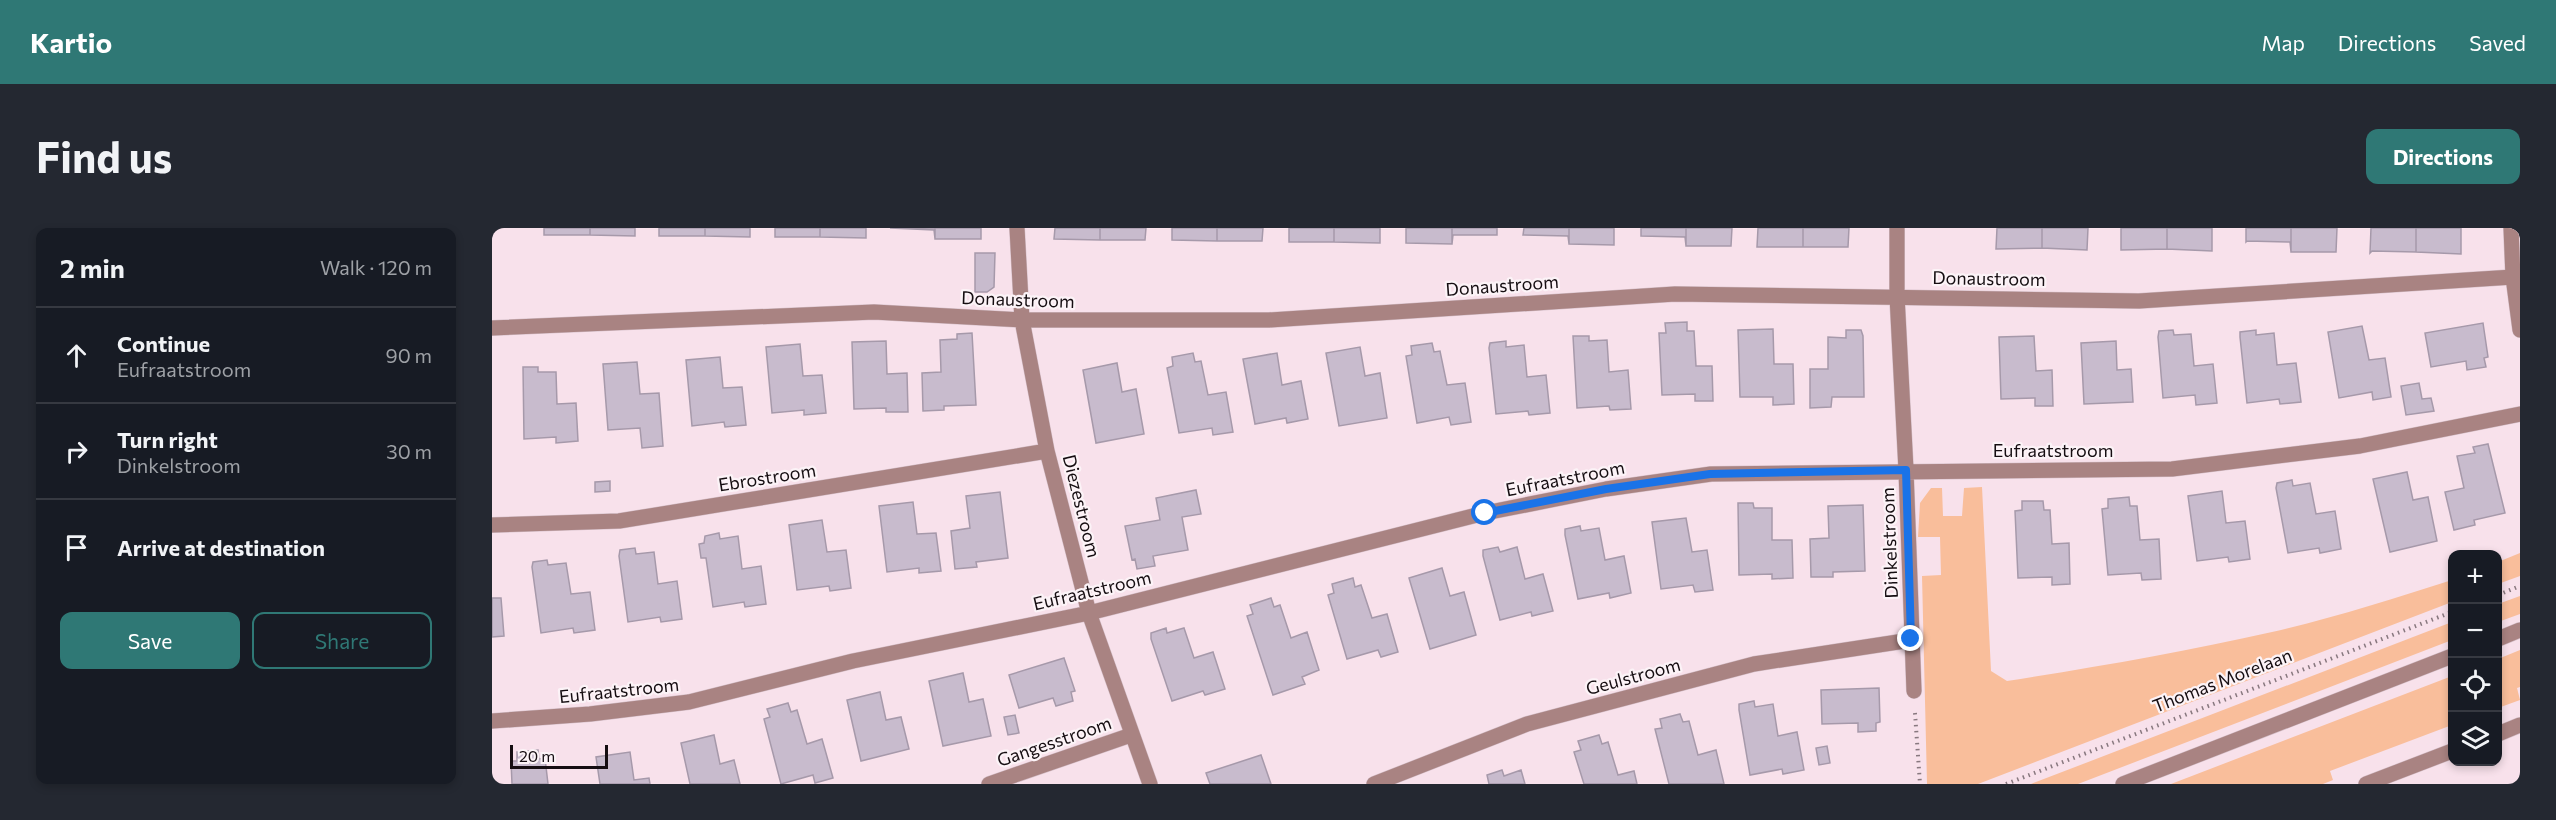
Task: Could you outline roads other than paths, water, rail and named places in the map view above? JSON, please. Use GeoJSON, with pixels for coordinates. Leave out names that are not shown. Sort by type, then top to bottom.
{"type":"FeatureCollection","features":[{"type":"Feature","properties":{"kind":"street","name":"Diezestroom"},"geometry":{"type":"LineString","coordinates":[[1017,228],[1022,320],[1047,451],[1089,613],[1150,784]]}},
{"type":"Feature","properties":{"kind":"street","name":"Dinkelstroom"},"geometry":{"type":"LineString","coordinates":[[1897,228],[1897,296],[1914,691]]}},
{"type":"Feature","properties":{"kind":"street"},"geometry":{"type":"LineString","coordinates":[[2511,228],[2513,277],[2520,330]]}},
{"type":"Feature","properties":{"kind":"street","name":"Donaustroom"},"geometry":{"type":"LineString","coordinates":[[492,328],[874,312],[1022,320],[1269,320],[1675,294],[2139,301],[2513,277]]}},
{"type":"Feature","properties":{"kind":"street","name":"Eufraatstroom"},"geometry":{"type":"LineString","coordinates":[[492,721],[590,714],[689,702],[853,661],[1089,613],[1485,513],[1606,489],[1710,474],[1906,470],[2172,469],[2360,446],[2520,414]]}},
{"type":"Feature","properties":{"kind":"street","name":"Ebrostroom"},"geometry":{"type":"LineString","coordinates":[[492,525],[619,521],[1047,451]]}},
{"type":"Feature","properties":{"kind":"street"},"geometry":{"type":"LineString","coordinates":[[2502,637],[2520,630]]}},
{"type":"Feature","properties":{"kind":"street","name":"Geulstroom"},"geometry":{"type":"LineString","coordinates":[[1374,784],[1527,724],[1754,664],[1911,639]]}},
{"type":"Feature","properties":{"kind":"street"},"geometry":{"type":"LineString","coordinates":[[2123,784],[2448,658]]}},
{"type":"Feature","properties":{"kind":"street"},"geometry":{"type":"LineString","coordinates":[[2502,732],[2520,725]]}},
{"type":"Feature","properties":{"kind":"street","name":"Gangesstroom"},"geometry":{"type":"LineString","coordinates":[[989,784],[1131,735]]}},
{"type":"Feature","properties":{"kind":"street"},"geometry":{"type":"LineString","coordinates":[[2366,784],[2448,753]]}}]}
